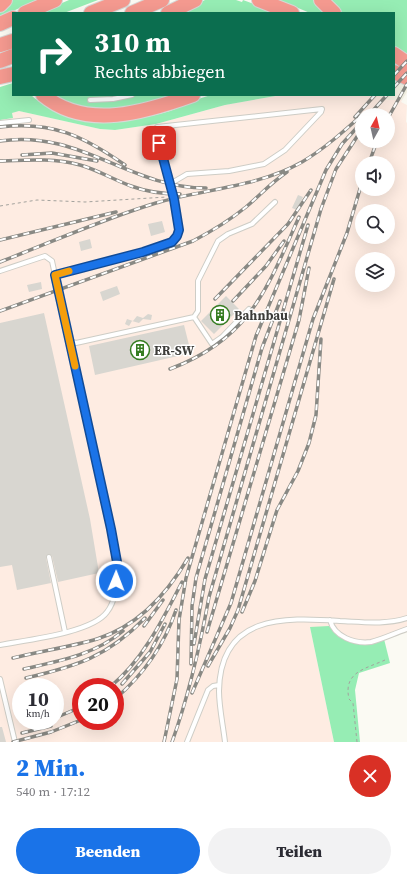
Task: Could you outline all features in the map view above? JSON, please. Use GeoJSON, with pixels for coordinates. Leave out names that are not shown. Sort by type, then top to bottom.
{"type":"FeatureCollection","features":[{"type":"Feature","properties":{"kind":"highway"},"geometry":{"type":"LineString","coordinates":[[0,5],[6,0]]}},
{"type":"Feature","properties":{"kind":"highway"},"geometry":{"type":"LineString","coordinates":[[24,12],[29,0]]}},
{"type":"Feature","properties":{"kind":"highway"},"geometry":{"type":"LineString","coordinates":[[26,12],[55,0]]}},
{"type":"Feature","properties":{"kind":"highway"},"geometry":{"type":"LineString","coordinates":[[93,12],[123,0]]}},
{"type":"Feature","properties":{"kind":"highway"},"geometry":{"type":"LineString","coordinates":[[134,12],[162,0]]}},
{"type":"Feature","properties":{"kind":"highway"},"geometry":{"type":"LineString","coordinates":[[170,12],[195,0]]}},
{"type":"Feature","properties":{"kind":"highway"},"geometry":{"type":"LineString","coordinates":[[259,0],[289,12]]}},
{"type":"Feature","properties":{"kind":"highway"},"geometry":{"type":"LineString","coordinates":[[321,0],[333,12]]}},
{"type":"Feature","properties":{"kind":"highway"},"geometry":{"type":"LineString","coordinates":[[0,24],[12,18]]}},
{"type":"Feature","properties":{"kind":"highway"},"geometry":{"type":"LineString","coordinates":[[0,45],[12,41]]}},
{"type":"Feature","properties":{"kind":"highway"},"geometry":{"type":"LineString","coordinates":[[395,55],[407,64]]}},
{"type":"Feature","properties":{"kind":"highway"},"geometry":{"type":"LineString","coordinates":[[0,61],[12,56]]}},
{"type":"Feature","properties":{"kind":"highway"},"geometry":{"type":"LineString","coordinates":[[395,59],[407,64]]}},
{"type":"Feature","properties":{"kind":"highway"},"geometry":{"type":"LineString","coordinates":[[395,72],[407,78]]}},
{"type":"Feature","properties":{"kind":"highway"},"geometry":{"type":"LineString","coordinates":[[0,77],[12,74]]}},
{"type":"Feature","properties":{"kind":"highway"},"geometry":{"type":"LineString","coordinates":[[395,79],[407,84]]}},
{"type":"Feature","properties":{"kind":"highway"},"geometry":{"type":"LineString","coordinates":[[47,98],[63,108],[77,112],[114,116],[146,110],[190,96]]}},
{"type":"Feature","properties":{"kind":"lane"},"geometry":{"type":"LineString","coordinates":[[90,100],[113,99],[127,96]]}},
{"type":"Feature","properties":{"kind":"lane"},"geometry":{"type":"LineString","coordinates":[[55,275],[143,252],[172,242],[177,236],[179,230],[173,196],[156,130],[157,127],[322,109],[321,112],[285,150],[264,164],[229,170],[187,174],[170,184]]}},
{"type":"Feature","properties":{"kind":"lane"},"geometry":{"type":"LineString","coordinates":[[0,123],[29,120]]}},
{"type":"Feature","properties":{"kind":"lane"},"geometry":{"type":"LineString","coordinates":[[69,341],[76,343],[194,317],[198,311],[198,281],[218,241],[228,234],[252,224],[275,202]]}},
{"type":"Feature","properties":{"kind":"lane"},"geometry":{"type":"LineString","coordinates":[[0,271],[45,256],[51,258],[117,562],[115,592],[107,612],[99,621],[80,629],[0,645]]}},
{"type":"Feature","properties":{"kind":"lane"},"geometry":{"type":"LineString","coordinates":[[194,317],[212,344],[222,337],[249,309]]}},
{"type":"Feature","properties":{"kind":"lane"},"geometry":{"type":"LineString","coordinates":[[49,557],[65,632]]}},
{"type":"Feature","properties":{"kind":"lane"},"geometry":{"type":"LineString","coordinates":[[225,742],[219,685],[220,671],[227,653],[235,640],[251,628],[266,623],[285,620],[330,620],[374,623],[407,618]]}},
{"type":"Feature","properties":{"kind":"lane"},"geometry":{"type":"LineString","coordinates":[[330,620],[336,633],[358,641],[371,642],[407,629]]}},
{"type":"Feature","properties":{"kind":"lane"},"geometry":{"type":"LineString","coordinates":[[0,679],[2,694],[15,742]]}},
{"type":"Feature","properties":{"kind":"lane"},"geometry":{"type":"LineString","coordinates":[[187,742],[208,690],[213,686],[219,685]]}},
{"type":"Feature","properties":{"kind":"path"},"geometry":{"type":"LineString","coordinates":[[0,206],[37,200],[85,202],[173,196]]}},
{"type":"Feature","properties":{"kind":"path"},"geometry":{"type":"LineString","coordinates":[[357,742],[353,703],[349,699],[348,684],[352,676],[359,671],[386,660]]}},
{"type":"Feature","properties":{"kind":"shaded area"},"geometry":{"type":"Polygon","coordinates":[[[407,52],[407,92],[402,100],[388,100],[380,96],[395,96],[395,65],[407,52]]]}},
{"type":"Feature","properties":{"kind":"shaded area"},"geometry":{"type":"Polygon","coordinates":[[[275,96],[380,96],[388,100],[402,100],[401,102],[407,105],[407,632],[371,643],[345,639],[310,627],[334,742],[0,742],[0,120],[12,118],[11,113],[19,111],[100,129],[115,130],[156,124],[225,105],[275,96]]]}},
{"type":"Feature","properties":{"kind":"green space"},"geometry":{"type":"Polygon","coordinates":[[[11,0],[37,0],[0,17],[0,11],[11,0]]]}},
{"type":"Feature","properties":{"kind":"green space"},"geometry":{"type":"Polygon","coordinates":[[[69,0],[98,0],[67,12],[41,12],[69,0]]]}},
{"type":"Feature","properties":{"kind":"green space"},"geometry":{"type":"Polygon","coordinates":[[[205,0],[236,0],[242,2],[243,0],[275,12],[180,12],[205,0]]]}},
{"type":"Feature","properties":{"kind":"green space"},"geometry":{"type":"Polygon","coordinates":[[[279,0],[316,0],[326,12],[308,12],[279,0]]]}},
{"type":"Feature","properties":{"kind":"green space"},"geometry":{"type":"Polygon","coordinates":[[[327,0],[407,0],[407,54],[395,48],[395,12],[340,12],[333,7],[327,0]]]}},
{"type":"Feature","properties":{"kind":"green space"},"geometry":{"type":"Polygon","coordinates":[[[12,83],[12,96],[32,96],[46,106],[62,114],[98,121],[117,121],[153,115],[170,111],[208,96],[275,96],[225,105],[156,124],[115,130],[100,129],[19,111],[12,113],[13,118],[0,120],[0,87],[12,83]]]}},
{"type":"Feature","properties":{"kind":"green space"},"geometry":{"type":"Polygon","coordinates":[[[53,96],[175,96],[137,106],[105,111],[89,110],[67,103],[53,96]]]}},
{"type":"Feature","properties":{"kind":"green space"},"geometry":{"type":"Polygon","coordinates":[[[329,626],[341,637],[347,640],[368,641],[384,639],[390,663],[359,673],[355,690],[360,742],[334,742],[310,627],[329,626]]]}},
{"type":"Feature","properties":{"kind":"building"},"geometry":{"type":"Polygon","coordinates":[[[298,195],[303,197],[297,210],[292,208],[298,195]]]}},
{"type":"Feature","properties":{"kind":"building"},"geometry":{"type":"Polygon","coordinates":[[[162,221],[165,232],[151,236],[148,224],[162,221]]]}},
{"type":"Feature","properties":{"kind":"building"},"geometry":{"type":"Polygon","coordinates":[[[90,239],[92,248],[81,251],[79,242],[90,239]]]}},
{"type":"Feature","properties":{"kind":"building"},"geometry":{"type":"Polygon","coordinates":[[[41,282],[42,289],[29,292],[27,285],[41,282]]]}},
{"type":"Feature","properties":{"kind":"building"},"geometry":{"type":"Polygon","coordinates":[[[117,286],[120,294],[103,301],[100,292],[117,286]]]}},
{"type":"Feature","properties":{"kind":"building","name":"Bahnbau"},"geometry":{"type":"Polygon","coordinates":[[[226,296],[239,309],[214,334],[201,321],[226,296]]]}},
{"type":"Feature","properties":{"kind":"building"},"geometry":{"type":"Polygon","coordinates":[[[44,313],[90,519],[99,573],[58,582],[52,556],[49,554],[46,558],[51,583],[17,590],[12,565],[0,567],[0,323],[44,313]]]}},
{"type":"Feature","properties":{"kind":"building"},"geometry":{"type":"Polygon","coordinates":[[[148,314],[152,315],[151,320],[143,319],[139,323],[132,321],[129,326],[125,324],[127,319],[133,321],[137,316],[143,318],[148,314]]]}},
{"type":"Feature","properties":{"kind":"building","name":"ER-SW"},"geometry":{"type":"Polygon","coordinates":[[[184,325],[191,353],[95,375],[89,346],[184,325]]]}},
{"type":"Feature","properties":{"kind":"building"},"geometry":{"type":"Polygon","coordinates":[[[0,727],[2,727],[6,742],[0,742],[0,727]]]}},
{"type":"Feature","properties":{"kind":"railway"},"geometry":{"type":"LineString","coordinates":[[395,74],[407,61]]}},
{"type":"Feature","properties":{"kind":"railway"},"geometry":{"type":"LineString","coordinates":[[395,86],[407,73]]}},
{"type":"Feature","properties":{"kind":"railway"},"geometry":{"type":"LineString","coordinates":[[394,108],[407,84]]}},
{"type":"Feature","properties":{"kind":"railway"},"geometry":{"type":"LineString","coordinates":[[363,108],[374,96]]}},
{"type":"Feature","properties":{"kind":"railway"},"geometry":{"type":"LineString","coordinates":[[375,108],[386,96]]}},
{"type":"Feature","properties":{"kind":"railway"},"geometry":{"type":"LineString","coordinates":[[0,262],[136,209],[174,198],[230,187],[267,177],[285,170],[318,152],[355,121]]}},
{"type":"Feature","properties":{"kind":"railway"},"geometry":{"type":"LineString","coordinates":[[0,127],[36,126],[67,133],[95,146],[125,165]]}},
{"type":"Feature","properties":{"kind":"railway"},"geometry":{"type":"LineString","coordinates":[[164,742],[177,679],[179,620],[186,578],[256,336],[326,170],[342,144],[355,130]]}},
{"type":"Feature","properties":{"kind":"railway"},"geometry":{"type":"LineString","coordinates":[[0,141],[29,140],[55,143],[153,179],[178,185],[206,188]]}},
{"type":"Feature","properties":{"kind":"railway"},"geometry":{"type":"LineString","coordinates":[[172,742],[194,670],[209,597],[321,209],[336,169],[355,140]]}},
{"type":"Feature","properties":{"kind":"railway"},"geometry":{"type":"LineString","coordinates":[[372,156],[374,148]]}},
{"type":"Feature","properties":{"kind":"railway"},"geometry":{"type":"LineString","coordinates":[[22,155],[52,153],[97,161]]}},
{"type":"Feature","properties":{"kind":"railway"},"geometry":{"type":"LineString","coordinates":[[0,161],[60,161],[87,167],[125,184],[143,190],[180,194]]}},
{"type":"Feature","properties":{"kind":"railway"},"geometry":{"type":"LineString","coordinates":[[0,311],[193,241],[234,216],[287,172]]}},
{"type":"Feature","properties":{"kind":"railway"},"geometry":{"type":"LineString","coordinates":[[215,299],[288,224],[311,190]]}},
{"type":"Feature","properties":{"kind":"railway"},"geometry":{"type":"LineString","coordinates":[[192,693],[231,603],[313,319],[347,233],[358,196]]}},
{"type":"Feature","properties":{"kind":"railway"},"geometry":{"type":"LineString","coordinates":[[0,240],[116,212]]}},
{"type":"Feature","properties":{"kind":"railway"},"geometry":{"type":"LineString","coordinates":[[170,369],[197,357],[219,343],[238,327],[265,289],[277,267],[299,217]]}},
{"type":"Feature","properties":{"kind":"railway"},"geometry":{"type":"LineString","coordinates":[[194,644],[205,579],[308,225]]}},
{"type":"Feature","properties":{"kind":"railway"},"geometry":{"type":"LineString","coordinates":[[233,301],[266,266],[284,241]]}},
{"type":"Feature","properties":{"kind":"railway"},"geometry":{"type":"LineString","coordinates":[[207,632],[299,320],[309,268]]}},
{"type":"Feature","properties":{"kind":"railway"},"geometry":{"type":"LineString","coordinates":[[208,666],[230,628],[238,610],[334,279]]}},
{"type":"Feature","properties":{"kind":"railway"},"geometry":{"type":"LineString","coordinates":[[191,664],[192,606],[196,578],[262,348],[280,301]]}},
{"type":"Feature","properties":{"kind":"railway"},"geometry":{"type":"LineString","coordinates":[[242,612],[255,581],[277,510],[298,471],[309,443],[316,415],[321,339]]}},
{"type":"Feature","properties":{"kind":"railway"},"geometry":{"type":"LineString","coordinates":[[13,658],[97,639],[126,626],[161,596],[171,584],[188,558]]}},
{"type":"Feature","properties":{"kind":"railway"},"geometry":{"type":"LineString","coordinates":[[120,678],[142,652],[160,624],[182,582]]}},
{"type":"Feature","properties":{"kind":"railway"},"geometry":{"type":"LineString","coordinates":[[144,626],[163,600]]}},
{"type":"Feature","properties":{"kind":"railway"},"geometry":{"type":"LineString","coordinates":[[124,691],[152,659],[165,636],[176,610]]}},
{"type":"Feature","properties":{"kind":"railway"},"geometry":{"type":"LineString","coordinates":[[26,678],[76,664],[104,651],[118,642],[145,618]]}},
{"type":"Feature","properties":{"kind":"railway"},"geometry":{"type":"LineString","coordinates":[[124,682],[150,652],[165,624]]}},
{"type":"Feature","properties":{"kind":"railway"},"geometry":{"type":"LineString","coordinates":[[24,669],[76,656],[100,646],[123,631]]}},
{"type":"Feature","properties":{"kind":"railway"},"geometry":{"type":"LineString","coordinates":[[64,714],[72,711]]}},
{"type":"Feature","properties":{"kind":"railway"},"geometry":{"type":"LineString","coordinates":[[13,742],[51,732],[72,724]]}},
{"type":"Feature","properties":{"kind":"railway"},"geometry":{"type":"LineString","coordinates":[[22,733],[34,730]]}},
{"type":"Feature","properties":{"kind":"slow traffic"},"geometry":{"type":"LineString","coordinates":[[69,271],[55,275],[75,366]]}},
{"type":"Feature","properties":{"kind":"place","name":"Bahnbau"},"geometry":{"type":"Point","coordinates":[220,315]}},
{"type":"Feature","properties":{"kind":"place","name":"ER-SW"},"geometry":{"type":"Point","coordinates":[140,350]}},
{"type":"Feature","properties":{"kind":"route"},"geometry":{"type":"LineString","coordinates":[[116,581],[117,562],[111,529],[55,275],[143,252],[172,242],[177,236],[179,230],[174,199],[159,143]]}}]}
